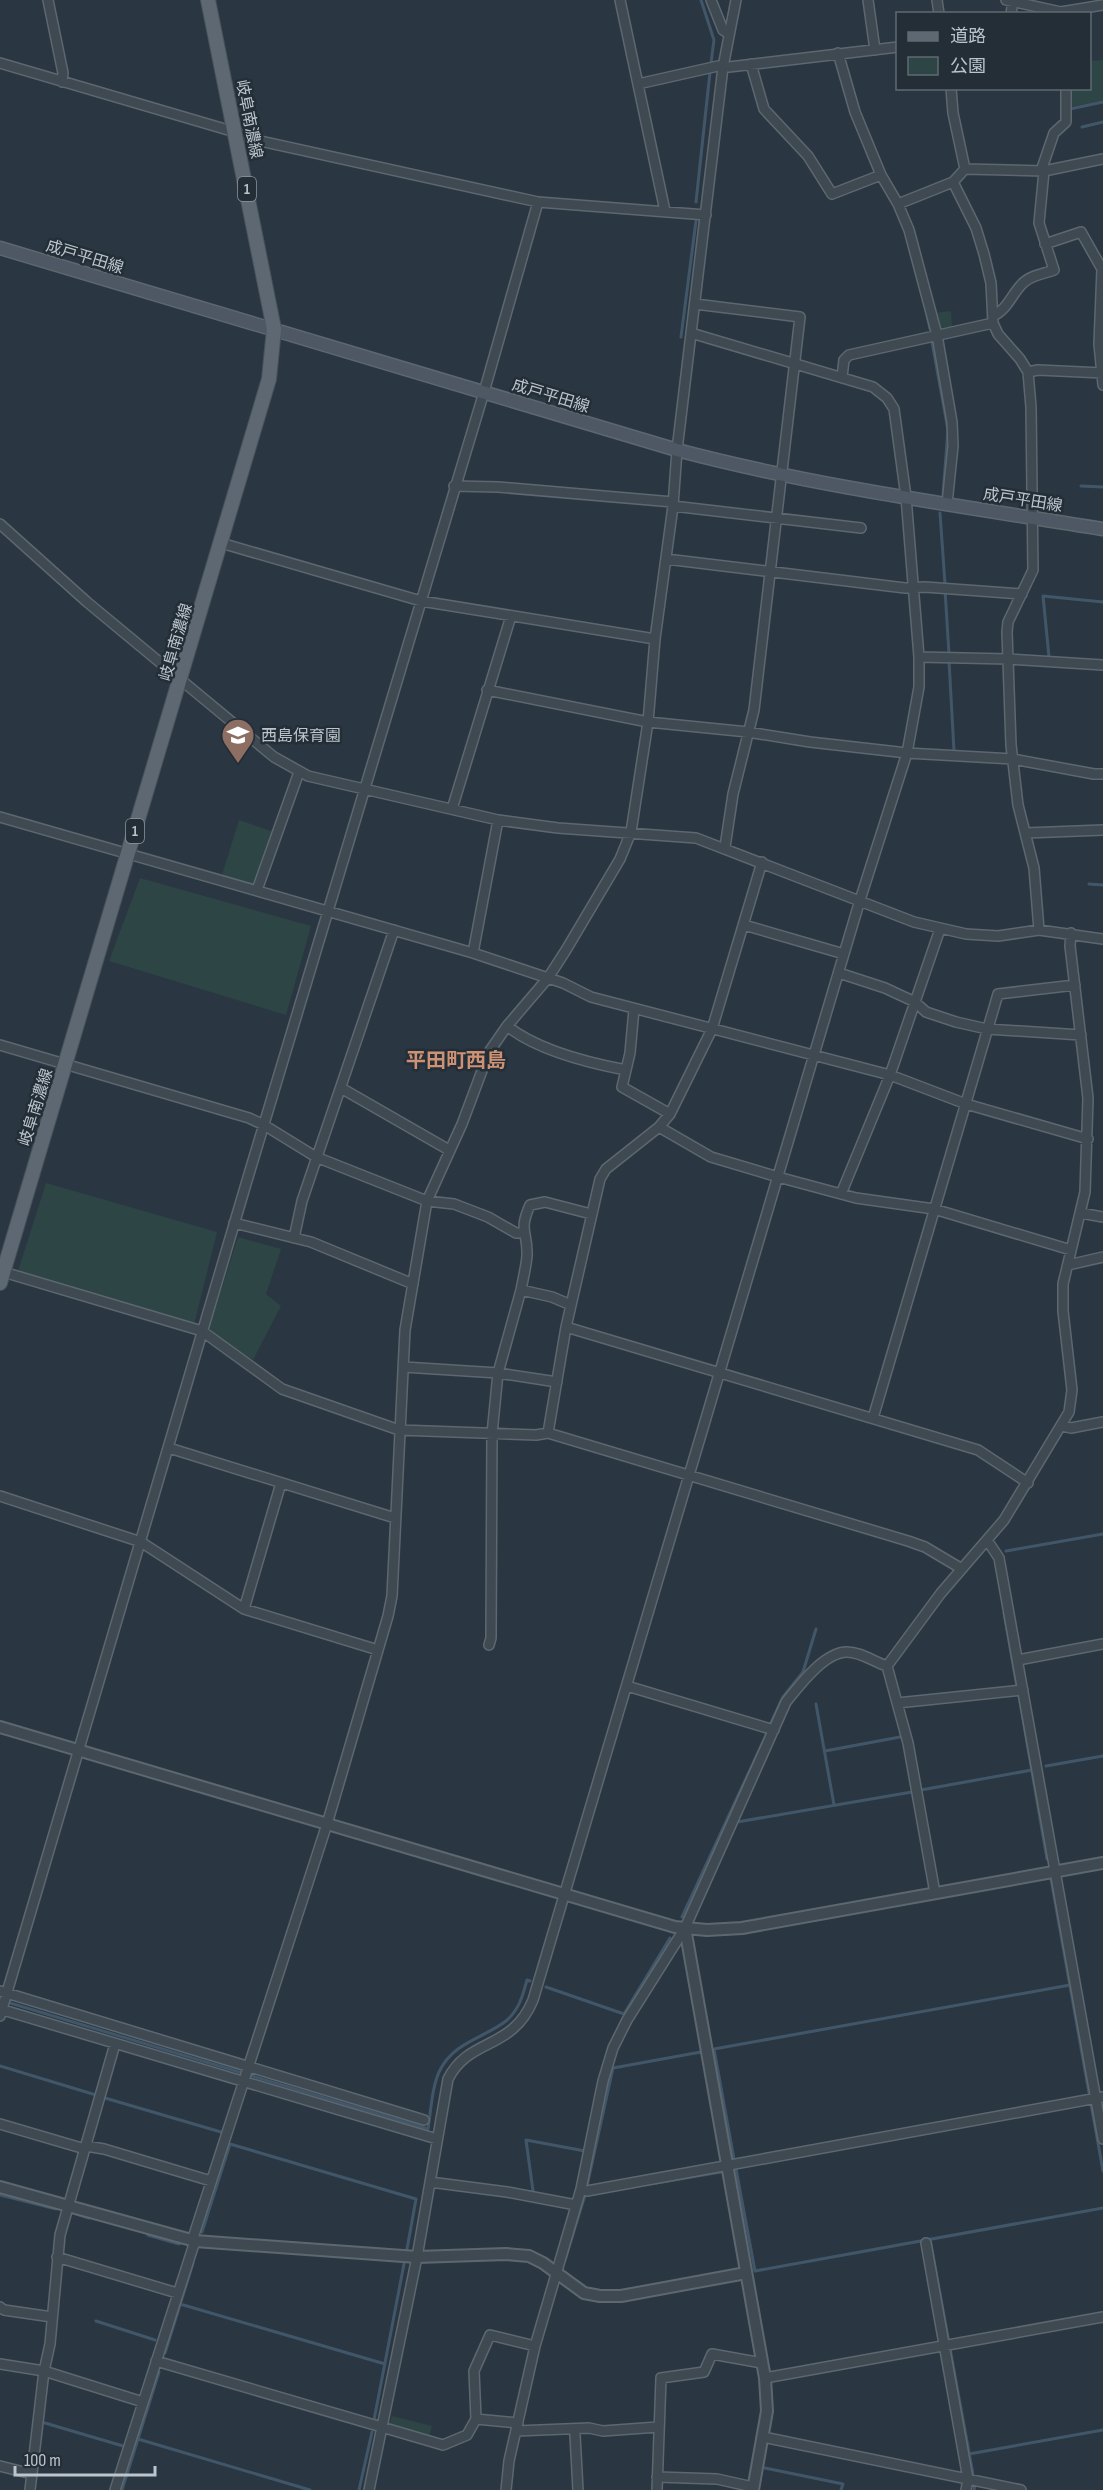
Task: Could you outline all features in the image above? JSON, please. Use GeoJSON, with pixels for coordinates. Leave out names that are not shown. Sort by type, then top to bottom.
{"type":"FeatureCollection","features":[{"type":"Feature","properties":{"kind":"main road","name":"岐阜南濃線"},"geometry":{"type":"LineString","coordinates":[[1,1275],[181,680],[269,379],[274,329],[208,0]]}},
{"type":"Feature","properties":{"kind":"main road","name":"成戸平田線"},"geometry":{"type":"LineString","coordinates":[[0,248],[677,450],[781,476],[1103,529]]}},
{"type":"Feature","properties":{"kind":"street"},"geometry":{"type":"LineString","coordinates":[[48,0],[63,73],[62,82]]}},
{"type":"Feature","properties":{"kind":"street"},"geometry":{"type":"LineString","coordinates":[[620,0],[665,211]]}},
{"type":"Feature","properties":{"kind":"street"},"geometry":{"type":"LineString","coordinates":[[711,0],[723,30],[729,34]]}},
{"type":"Feature","properties":{"kind":"street"},"geometry":{"type":"LineString","coordinates":[[115,2490],[245,2073],[327,1824],[392,1596],[405,1330],[427,1201],[489,1052],[507,1026],[548,978],[594,906],[620,859],[631,832],[648,722],[655,639],[673,504],[677,450],[723,67],[736,0]]}},
{"type":"Feature","properties":{"kind":"street"},"geometry":{"type":"LineString","coordinates":[[868,0],[875,50]]}},
{"type":"Feature","properties":{"kind":"street"},"geometry":{"type":"LineString","coordinates":[[1010,1],[1044,4],[1059,12]]}},
{"type":"Feature","properties":{"kind":"street"},"geometry":{"type":"LineString","coordinates":[[1066,12],[1103,5]]}},
{"type":"Feature","properties":{"kind":"street"},"geometry":{"type":"LineString","coordinates":[[638,84],[723,67],[896,47]]}},
{"type":"Feature","properties":{"kind":"street"},"geometry":{"type":"LineString","coordinates":[[838,53],[855,112],[881,175],[898,204],[909,230],[937,335],[952,422],[953,446],[947,504]]}},
{"type":"Feature","properties":{"kind":"street"},"geometry":{"type":"LineString","coordinates":[[0,63],[236,132],[247,138],[538,202],[706,215]]}},
{"type":"Feature","properties":{"kind":"street"},"geometry":{"type":"LineString","coordinates":[[751,64],[764,109],[808,156],[832,194],[881,175]]}},
{"type":"Feature","properties":{"kind":"street"},"geometry":{"type":"LineString","coordinates":[[951,90],[953,113],[965,169]]}},
{"type":"Feature","properties":{"kind":"street"},"geometry":{"type":"LineString","coordinates":[[842,377],[844,360],[849,355],[937,335],[993,319],[1029,278],[1054,270],[1039,223],[1042,171],[1054,133],[1066,122],[1066,90]]}},
{"type":"Feature","properties":{"kind":"street"},"geometry":{"type":"LineString","coordinates":[[898,204],[953,182],[965,169],[1042,171],[1103,159]]}},
{"type":"Feature","properties":{"kind":"street"},"geometry":{"type":"LineString","coordinates":[[953,182],[976,228],[984,254],[991,283],[993,319],[998,334],[1028,372],[1032,407],[1033,570],[1008,622],[1008,659],[1013,759],[1018,805],[1034,868],[1039,930]]}},
{"type":"Feature","properties":{"kind":"street"},"geometry":{"type":"LineString","coordinates":[[2,2003],[484,392],[538,202]]}},
{"type":"Feature","properties":{"kind":"street"},"geometry":{"type":"LineString","coordinates":[[1045,244],[1081,232],[1102,269],[1099,344],[1103,385]]}},
{"type":"Feature","properties":{"kind":"street"},"geometry":{"type":"LineString","coordinates":[[695,304],[800,317],[753,710],[734,794],[725,848]]}},
{"type":"Feature","properties":{"kind":"street"},"geometry":{"type":"LineString","coordinates":[[369,2490],[417,2257],[448,2079],[455,2066],[468,2054],[513,2030],[528,2011],[627,1686],[860,900],[907,753],[919,687],[920,657],[912,588],[906,497],[894,409],[887,398],[873,387],[692,333]]}},
{"type":"Feature","properties":{"kind":"street"},"geometry":{"type":"LineString","coordinates":[[1028,372],[1038,370],[1102,373]]}},
{"type":"Feature","properties":{"kind":"street"},"geometry":{"type":"LineString","coordinates":[[454,486],[498,487],[673,504],[861,528]]}},
{"type":"Feature","properties":{"kind":"street"},"geometry":{"type":"LineString","coordinates":[[0,524],[87,602],[274,757],[298,772],[365,790],[498,820],[558,828],[696,837],[914,922],[940,929],[966,934],[998,936],[1039,930],[1103,939]]}},
{"type":"Feature","properties":{"kind":"street"},"geometry":{"type":"LineString","coordinates":[[221,543],[421,601],[655,639]]}},
{"type":"Feature","properties":{"kind":"street"},"geometry":{"type":"LineString","coordinates":[[666,559],[912,588],[1022,594]]}},
{"type":"Feature","properties":{"kind":"street"},"geometry":{"type":"LineString","coordinates":[[452,809],[511,616]]}},
{"type":"Feature","properties":{"kind":"street"},"geometry":{"type":"LineString","coordinates":[[920,657],[1008,659],[1103,665]]}},
{"type":"Feature","properties":{"kind":"street"},"geometry":{"type":"LineString","coordinates":[[488,690],[648,722],[748,732],[907,753],[1013,759],[1103,774]]}},
{"type":"Feature","properties":{"kind":"street"},"geometry":{"type":"LineString","coordinates":[[257,890],[298,772]]}},
{"type":"Feature","properties":{"kind":"street"},"geometry":{"type":"LineString","coordinates":[[0,817],[473,953],[548,978],[591,997],[890,1075],[966,1104],[1088,1139]]}},
{"type":"Feature","properties":{"kind":"street"},"geometry":{"type":"LineString","coordinates":[[473,953],[498,820]]}},
{"type":"Feature","properties":{"kind":"street"},"geometry":{"type":"LineString","coordinates":[[1026,833],[1103,830]]}},
{"type":"Feature","properties":{"kind":"street"},"geometry":{"type":"LineString","coordinates":[[548,1433],[566,1327],[600,1179],[606,1169],[659,1127],[670,1114],[712,1029],[762,861]]}},
{"type":"Feature","properties":{"kind":"street"},"geometry":{"type":"LineString","coordinates":[[744,925],[844,954]]}},
{"type":"Feature","properties":{"kind":"street"},"geometry":{"type":"LineString","coordinates":[[841,1194],[890,1075],[940,929]]}},
{"type":"Feature","properties":{"kind":"street"},"geometry":{"type":"LineString","coordinates":[[294,1238],[302,1201],[316,1157],[394,930]]}},
{"type":"Feature","properties":{"kind":"street"},"geometry":{"type":"LineString","coordinates":[[887,1666],[941,1593],[1004,1520],[1062,1426],[1068,1412],[1072,1390],[1063,1311],[1063,1284],[1085,1192],[1088,1139],[1088,1098],[1070,946],[1071,933]]}},
{"type":"Feature","properties":{"kind":"street"},"geometry":{"type":"LineString","coordinates":[[839,973],[885,988],[915,1002],[926,1012],[987,1029],[1082,1035]]}},
{"type":"Feature","properties":{"kind":"street"},"geometry":{"type":"LineString","coordinates":[[873,1418],[999,994],[1075,984]]}},
{"type":"Feature","properties":{"kind":"street"},"geometry":{"type":"LineString","coordinates":[[634,1009],[630,1053],[622,1087],[670,1114]]}},
{"type":"Feature","properties":{"kind":"street"},"geometry":{"type":"LineString","coordinates":[[507,1026],[564,1054],[593,1064],[626,1070]]}},
{"type":"Feature","properties":{"kind":"street"},"geometry":{"type":"LineString","coordinates":[[0,1045],[249,1118],[316,1157],[427,1201],[454,1204],[488,1217],[516,1233],[523,1233]]}},
{"type":"Feature","properties":{"kind":"street"},"geometry":{"type":"LineString","coordinates":[[340,1088],[449,1150]]}},
{"type":"Feature","properties":{"kind":"street"},"geometry":{"type":"LineString","coordinates":[[659,1127],[711,1157],[856,1198],[934,1209],[1071,1250]]}},
{"type":"Feature","properties":{"kind":"street"},"geometry":{"type":"LineString","coordinates":[[489,1645],[491,1638],[492,1434],[498,1373],[521,1290],[527,1256],[523,1233],[524,1220],[530,1205],[545,1202],[591,1214]]}},
{"type":"Feature","properties":{"kind":"street"},"geometry":{"type":"LineString","coordinates":[[1081,1213],[1103,1217]]}},
{"type":"Feature","properties":{"kind":"street"},"geometry":{"type":"LineString","coordinates":[[234,1223],[311,1242],[413,1284]]}},
{"type":"Feature","properties":{"kind":"street"},"geometry":{"type":"LineString","coordinates":[[1068,1264],[1103,1257]]}},
{"type":"Feature","properties":{"kind":"street"},"geometry":{"type":"LineString","coordinates":[[1,1275],[202,1331],[282,1389],[399,1430],[537,1435],[548,1433],[916,1544],[962,1569]]}},
{"type":"Feature","properties":{"kind":"street"},"geometry":{"type":"LineString","coordinates":[[521,1290],[552,1297],[571,1305]]}},
{"type":"Feature","properties":{"kind":"street"},"geometry":{"type":"LineString","coordinates":[[566,1327],[978,1450],[1028,1483]]}},
{"type":"Feature","properties":{"kind":"street"},"geometry":{"type":"LineString","coordinates":[[404,1366],[498,1373],[557,1382]]}},
{"type":"Feature","properties":{"kind":"street"},"geometry":{"type":"LineString","coordinates":[[1062,1426],[1071,1428],[1103,1422]]}},
{"type":"Feature","properties":{"kind":"street"},"geometry":{"type":"LineString","coordinates":[[169,1448],[395,1518]]}},
{"type":"Feature","properties":{"kind":"street"},"geometry":{"type":"LineString","coordinates":[[244,1609],[281,1483]]}},
{"type":"Feature","properties":{"kind":"street"},"geometry":{"type":"LineString","coordinates":[[0,1496],[141,1542],[244,1609],[378,1650]]}},
{"type":"Feature","properties":{"kind":"street"},"geometry":{"type":"LineString","coordinates":[[987,1540],[999,1558],[1099,2097],[1103,2139]]}},
{"type":"Feature","properties":{"kind":"street"},"geometry":{"type":"LineString","coordinates":[[1018,1660],[1103,1644]]}},
{"type":"Feature","properties":{"kind":"street"},"geometry":{"type":"LineString","coordinates":[[506,2490],[517,2427],[536,2346],[581,2189],[603,2081],[613,2048],[644,1993],[686,1928],[786,1702],[801,1682],[823,1662],[839,1653],[860,1654],[887,1666]]}},
{"type":"Feature","properties":{"kind":"street"},"geometry":{"type":"LineString","coordinates":[[887,1666],[908,1743],[935,1893]]}},
{"type":"Feature","properties":{"kind":"street"},"geometry":{"type":"LineString","coordinates":[[627,1686],[774,1730]]}},
{"type":"Feature","properties":{"kind":"street"},"geometry":{"type":"LineString","coordinates":[[897,1703],[1023,1690]]}},
{"type":"Feature","properties":{"kind":"street"},"geometry":{"type":"LineString","coordinates":[[0,1727],[656,1923],[686,1928],[707,1930],[742,1928],[1103,1863]]}},
{"type":"Feature","properties":{"kind":"street"},"geometry":{"type":"LineString","coordinates":[[657,2477],[717,2479],[753,2488],[767,2411],[765,2378],[686,1928]]}},
{"type":"Feature","properties":{"kind":"street"},"geometry":{"type":"LineString","coordinates":[[2,2003],[115,2044],[245,2073],[272,2075],[402,2121],[438,2139]]}},
{"type":"Feature","properties":{"kind":"street"},"geometry":{"type":"LineString","coordinates":[[2,2003],[402,2121],[424,2120]]}},
{"type":"Feature","properties":{"kind":"street"},"geometry":{"type":"LineString","coordinates":[[30,2490],[44,2371],[50,2344],[60,2235],[115,2044]]}},
{"type":"Feature","properties":{"kind":"street"},"geometry":{"type":"LineString","coordinates":[[581,2189],[586,2191],[1099,2097]]}},
{"type":"Feature","properties":{"kind":"street"},"geometry":{"type":"LineString","coordinates":[[0,2124],[85,2148],[104,2149],[211,2181]]}},
{"type":"Feature","properties":{"kind":"street"},"geometry":{"type":"LineString","coordinates":[[430,2182],[507,2192],[576,2205]]}},
{"type":"Feature","properties":{"kind":"street"},"geometry":{"type":"LineString","coordinates":[[0,2187],[69,2204],[193,2241],[417,2257],[529,2256],[557,2272],[584,2293],[600,2296],[621,2296],[746,2273]]}},
{"type":"Feature","properties":{"kind":"street"},"geometry":{"type":"LineString","coordinates":[[926,2243],[948,2344],[972,2480],[966,2490]]}},
{"type":"Feature","properties":{"kind":"street"},"geometry":{"type":"LineString","coordinates":[[57,2257],[177,2293]]}},
{"type":"Feature","properties":{"kind":"street"},"geometry":{"type":"LineString","coordinates":[[0,2307],[4,2310],[52,2317]]}},
{"type":"Feature","properties":{"kind":"street"},"geometry":{"type":"LineString","coordinates":[[765,2378],[1103,2317]]}},
{"type":"Feature","properties":{"kind":"street"},"geometry":{"type":"LineString","coordinates":[[156,2361],[443,2445],[467,2435],[472,2430],[476,2420],[474,2371],[490,2335],[536,2346]]}},
{"type":"Feature","properties":{"kind":"street"},"geometry":{"type":"LineString","coordinates":[[657,2490],[661,2378],[704,2373],[712,2354],[762,2363]]}},
{"type":"Feature","properties":{"kind":"street"},"geometry":{"type":"LineString","coordinates":[[0,2364],[44,2371],[143,2402]]}},
{"type":"Feature","properties":{"kind":"street"},"geometry":{"type":"LineString","coordinates":[[476,2420],[517,2427],[589,2428],[603,2431],[658,2427]]}},
{"type":"Feature","properties":{"kind":"street"},"geometry":{"type":"LineString","coordinates":[[575,2435],[578,2490]]}},
{"type":"Feature","properties":{"kind":"street"},"geometry":{"type":"LineString","coordinates":[[763,2437],[1021,2490]]}},
{"type":"Feature","properties":{"kind":"street"},"geometry":{"type":"LineString","coordinates":[[0,2466],[32,2474]]}},
{"type":"Feature","properties":{"kind":"green space"},"geometry":{"type":"Polygon","coordinates":[[[1103,60],[1103,101],[1069,107],[1068,90],[1091,90],[1091,61],[1103,60]]]}},
{"type":"Feature","properties":{"kind":"green space"},"geometry":{"type":"Polygon","coordinates":[[[951,311],[952,327],[939,328],[935,313],[951,311]]]}},
{"type":"Feature","properties":{"kind":"green space"},"geometry":{"type":"Polygon","coordinates":[[[239,820],[274,832],[256,886],[222,875],[239,820]]]}},
{"type":"Feature","properties":{"kind":"green space"},"geometry":{"type":"Polygon","coordinates":[[[140,878],[311,926],[286,1015],[109,961],[140,878]]]}},
{"type":"Feature","properties":{"kind":"green space"},"geometry":{"type":"Polygon","coordinates":[[[46,1183],[217,1232],[194,1325],[18,1271],[46,1183]]]}},
{"type":"Feature","properties":{"kind":"green space"},"geometry":{"type":"Polygon","coordinates":[[[238,1237],[281,1249],[266,1294],[281,1306],[253,1360],[208,1332],[238,1237]]]}},
{"type":"Feature","properties":{"kind":"green space"},"geometry":{"type":"Polygon","coordinates":[[[392,2416],[432,2426],[429,2437],[389,2426],[392,2416]]]}},
{"type":"Feature","properties":{"kind":"waterway"},"geometry":{"type":"LineString","coordinates":[[701,0],[714,40],[711,63]]}},
{"type":"Feature","properties":{"kind":"waterway"},"geometry":{"type":"LineString","coordinates":[[696,202],[710,72]]}},
{"type":"Feature","properties":{"kind":"waterway"},"geometry":{"type":"LineString","coordinates":[[1070,109],[1103,102]]}},
{"type":"Feature","properties":{"kind":"waterway"},"geometry":{"type":"LineString","coordinates":[[1082,127],[1103,122]]}},
{"type":"Feature","properties":{"kind":"waterway"},"geometry":{"type":"LineString","coordinates":[[681,337],[696,221]]}},
{"type":"Feature","properties":{"kind":"waterway"},"geometry":{"type":"LineString","coordinates":[[927,315],[930,329]]}},
{"type":"Feature","properties":{"kind":"waterway"},"geometry":{"type":"LineString","coordinates":[[932,342],[948,430],[943,494]]}},
{"type":"Feature","properties":{"kind":"waterway"},"geometry":{"type":"LineString","coordinates":[[1081,486],[1103,487]]}},
{"type":"Feature","properties":{"kind":"waterway"},"geometry":{"type":"LineString","coordinates":[[940,513],[945,584]]}},
{"type":"Feature","properties":{"kind":"waterway"},"geometry":{"type":"LineString","coordinates":[[945,590],[949,654]]}},
{"type":"Feature","properties":{"kind":"waterway"},"geometry":{"type":"LineString","coordinates":[[1049,657],[1043,596],[1103,602]]}},
{"type":"Feature","properties":{"kind":"waterway"},"geometry":{"type":"LineString","coordinates":[[949,661],[954,751],[961,752]]}},
{"type":"Feature","properties":{"kind":"waterway"},"geometry":{"type":"LineString","coordinates":[[1089,884],[1103,885]]}},
{"type":"Feature","properties":{"kind":"waterway"},"geometry":{"type":"LineString","coordinates":[[1006,1551],[1103,1534]]}},
{"type":"Feature","properties":{"kind":"waterway"},"geometry":{"type":"LineString","coordinates":[[1004,1613],[1017,1687]]}},
{"type":"Feature","properties":{"kind":"waterway"},"geometry":{"type":"LineString","coordinates":[[770,1725],[783,1697],[803,1672],[816,1629]]}},
{"type":"Feature","properties":{"kind":"waterway"},"geometry":{"type":"LineString","coordinates":[[1019,1696],[1047,1859]]}},
{"type":"Feature","properties":{"kind":"waterway"},"geometry":{"type":"LineString","coordinates":[[816,1704],[834,1805]]}},
{"type":"Feature","properties":{"kind":"waterway"},"geometry":{"type":"LineString","coordinates":[[682,1917],[767,1733]]}},
{"type":"Feature","properties":{"kind":"waterway"},"geometry":{"type":"LineString","coordinates":[[825,1751],[900,1737]]}},
{"type":"Feature","properties":{"kind":"waterway"},"geometry":{"type":"LineString","coordinates":[[1046,1766],[1103,1756]]}},
{"type":"Feature","properties":{"kind":"waterway"},"geometry":{"type":"LineString","coordinates":[[921,1790],[1032,1770]]}},
{"type":"Feature","properties":{"kind":"waterway"},"geometry":{"type":"LineString","coordinates":[[737,1822],[912,1792]]}},
{"type":"Feature","properties":{"kind":"waterway"},"geometry":{"type":"LineString","coordinates":[[1051,1879],[1089,2093]]}},
{"type":"Feature","properties":{"kind":"waterway"},"geometry":{"type":"LineString","coordinates":[[546,1987],[624,2014],[670,1938]]}},
{"type":"Feature","properties":{"kind":"waterway"},"geometry":{"type":"LineString","coordinates":[[0,2000],[428,2129],[435,2083],[446,2061],[461,2047],[506,2021],[517,2007],[527,1980],[530,1981]]}},
{"type":"Feature","properties":{"kind":"waterway"},"geometry":{"type":"LineString","coordinates":[[734,2159],[714,2049],[1070,1985]]}},
{"type":"Feature","properties":{"kind":"waterway"},"geometry":{"type":"LineString","coordinates":[[587,2186],[613,2068],[701,2052]]}},
{"type":"Feature","properties":{"kind":"waterway"},"geometry":{"type":"LineString","coordinates":[[0,2066],[96,2095]]}},
{"type":"Feature","properties":{"kind":"waterway"},"geometry":{"type":"LineString","coordinates":[[105,2098],[221,2132]]}},
{"type":"Feature","properties":{"kind":"waterway"},"geometry":{"type":"LineString","coordinates":[[1091,2104],[1103,2171]]}},
{"type":"Feature","properties":{"kind":"waterway"},"geometry":{"type":"LineString","coordinates":[[533,2191],[526,2140],[585,2151]]}},
{"type":"Feature","properties":{"kind":"waterway"},"geometry":{"type":"LineString","coordinates":[[202,2232],[230,2144],[416,2199],[407,2249]]}},
{"type":"Feature","properties":{"kind":"waterway"},"geometry":{"type":"LineString","coordinates":[[736,2169],[755,2271],[1103,2208]]}},
{"type":"Feature","properties":{"kind":"waterway"},"geometry":{"type":"LineString","coordinates":[[656,2183],[721,2172]]}},
{"type":"Feature","properties":{"kind":"waterway"},"geometry":{"type":"LineString","coordinates":[[0,2195],[56,2209]]}},
{"type":"Feature","properties":{"kind":"waterway"},"geometry":{"type":"LineString","coordinates":[[565,2260],[585,2195],[588,2195]]}},
{"type":"Feature","properties":{"kind":"waterway"},"geometry":{"type":"LineString","coordinates":[[73,2213],[89,2218]]}},
{"type":"Feature","properties":{"kind":"waterway"},"geometry":{"type":"LineString","coordinates":[[148,2235],[179,2244]]}},
{"type":"Feature","properties":{"kind":"waterway"},"geometry":{"type":"LineString","coordinates":[[930,2239],[975,2485],[974,2490]]}},
{"type":"Feature","properties":{"kind":"waterway"},"geometry":{"type":"LineString","coordinates":[[165,2353],[193,2263]]}},
{"type":"Feature","properties":{"kind":"waterway"},"geometry":{"type":"LineString","coordinates":[[374,2420],[404,2264]]}},
{"type":"Feature","properties":{"kind":"waterway"},"geometry":{"type":"LineString","coordinates":[[180,2304],[385,2364]]}},
{"type":"Feature","properties":{"kind":"waterway"},"geometry":{"type":"LineString","coordinates":[[96,2321],[155,2340]]}},
{"type":"Feature","properties":{"kind":"waterway"},"geometry":{"type":"LineString","coordinates":[[122,2490],[159,2372]]}},
{"type":"Feature","properties":{"kind":"waterway"},"geometry":{"type":"LineString","coordinates":[[45,2423],[123,2446]]}},
{"type":"Feature","properties":{"kind":"waterway"},"geometry":{"type":"LineString","coordinates":[[969,2454],[1103,2430]]}},
{"type":"Feature","properties":{"kind":"waterway"},"geometry":{"type":"LineString","coordinates":[[359,2490],[372,2432]]}},
{"type":"Feature","properties":{"kind":"waterway"},"geometry":{"type":"LineString","coordinates":[[138,2439],[310,2490]]}},
{"type":"Feature","properties":{"kind":"waterway"},"geometry":{"type":"LineString","coordinates":[[765,2468],[843,2484],[841,2490]]}},
{"type":"Feature","properties":{"kind":"place","name":"西島保育園"},"geometry":{"type":"Point","coordinates":[238,764]}},
{"type":"Feature","properties":{"kind":"district","name":"平田町西島"},"geometry":{"type":"Point","coordinates":[456,1060]}}]}
